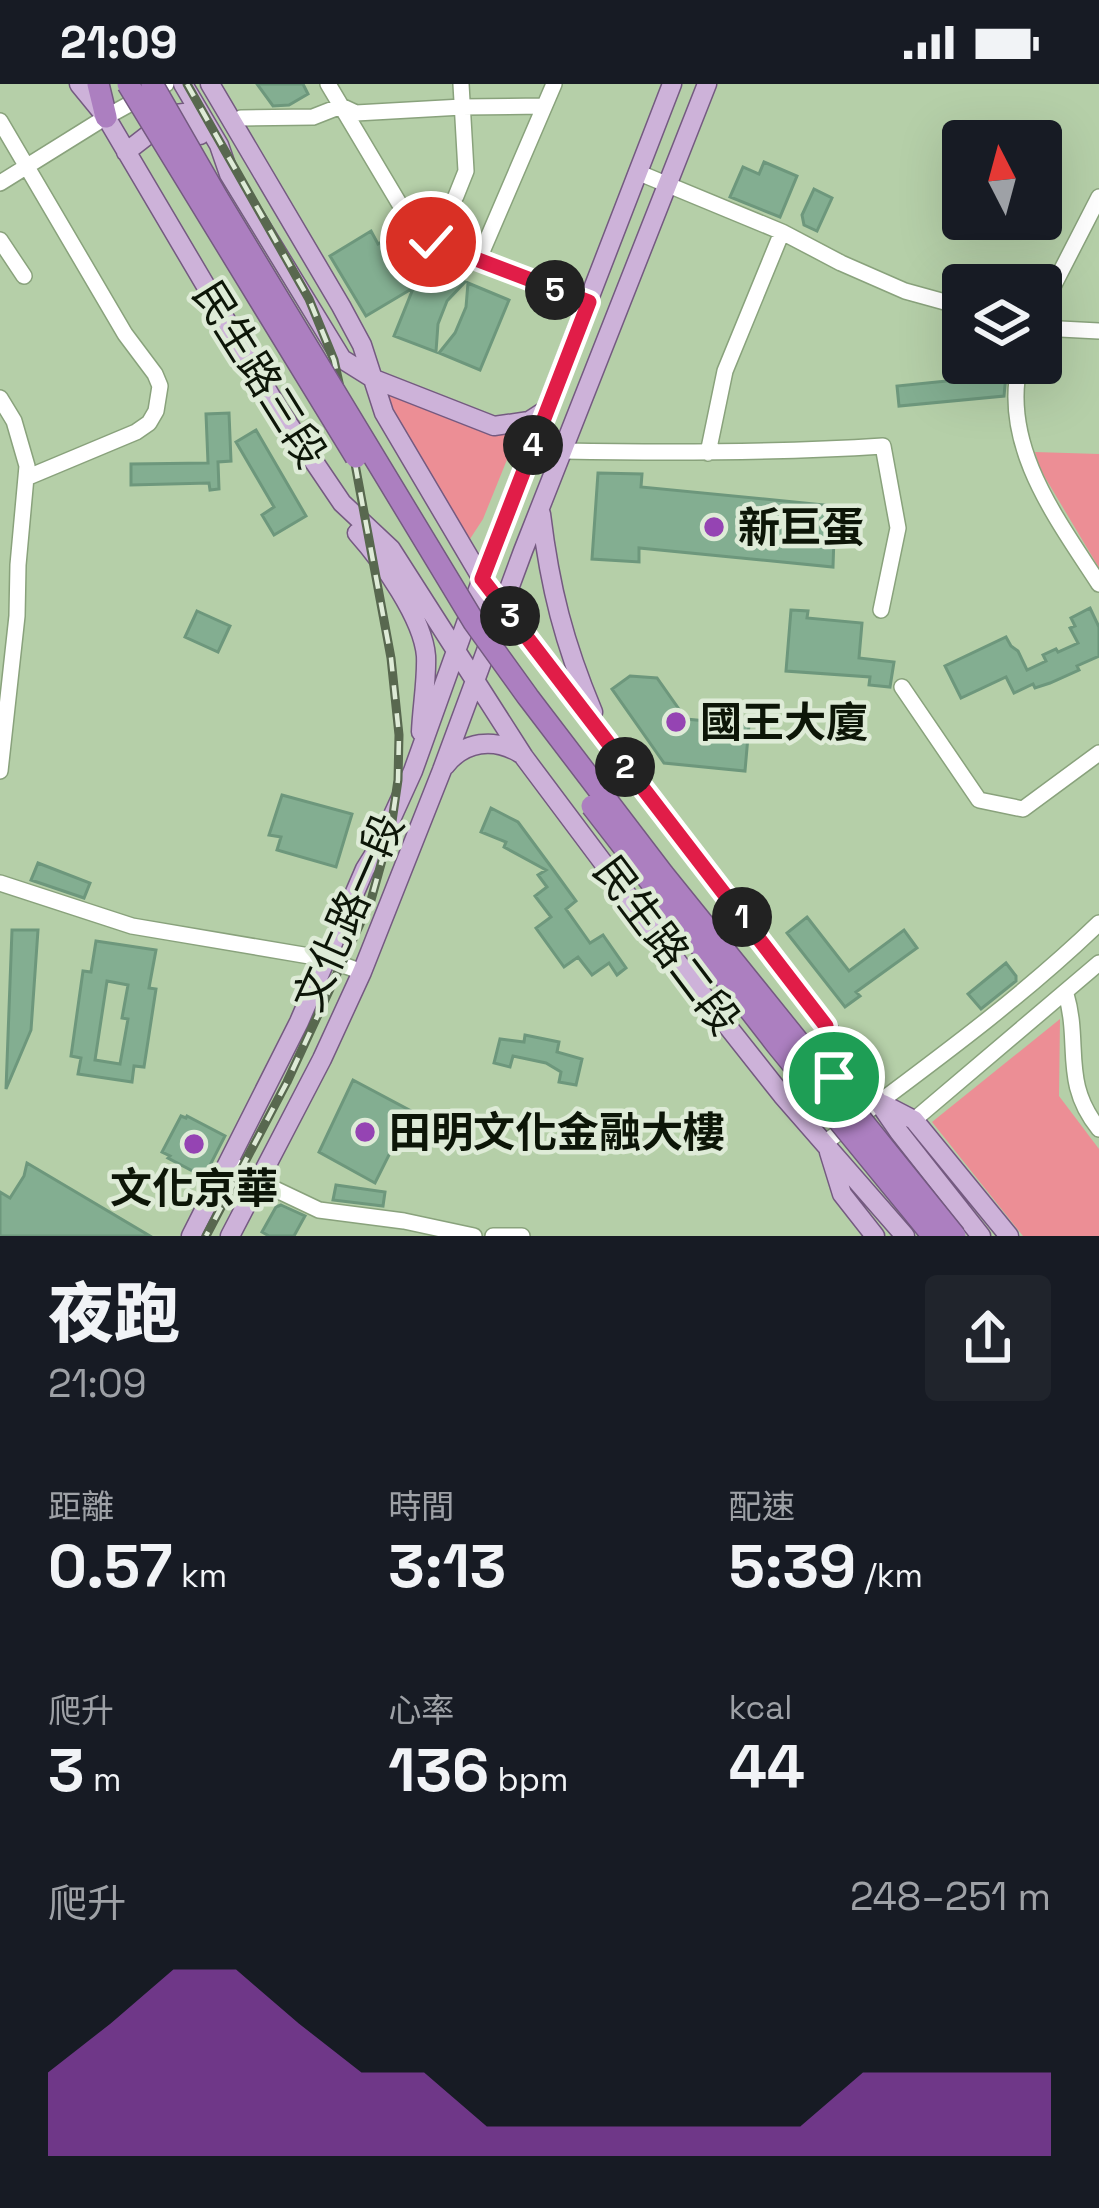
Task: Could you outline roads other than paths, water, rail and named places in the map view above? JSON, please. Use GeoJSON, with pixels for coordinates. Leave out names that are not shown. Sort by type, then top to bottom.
{"type":"FeatureCollection","features":[{"type":"Feature","properties":{"kind":"highway"},"geometry":{"type":"LineString","coordinates":[[98,84],[106,117]]}},
{"type":"Feature","properties":{"kind":"highway"},"geometry":{"type":"LineString","coordinates":[[128,84],[464,632],[648,880],[933,1236]]}},
{"type":"Feature","properties":{"kind":"highway"},"geometry":{"type":"LineString","coordinates":[[152,84],[474,622],[663,874],[956,1236]]}},
{"type":"Feature","properties":{"kind":"main road","name":"民生路三段"},"geometry":{"type":"LineString","coordinates":[[79,84],[106,117],[280,410],[342,503],[391,549],[456,652]]}},
{"type":"Feature","properties":{"kind":"main road","name":"民生路三段"},"geometry":{"type":"LineString","coordinates":[[183,84],[230,173],[342,359],[374,379]]}},
{"type":"Feature","properties":{"kind":"main road","name":"民生路三段"},"geometry":{"type":"LineString","coordinates":[[210,84],[341,305],[362,345],[384,413],[482,579]]}},
{"type":"Feature","properties":{"kind":"main road","name":"文化路一段"},"geometry":{"type":"LineString","coordinates":[[190,1236],[327,959],[420,749],[672,84]]}},
{"type":"Feature","properties":{"kind":"main road","name":"文化路一段"},"geometry":{"type":"LineString","coordinates":[[230,1236],[362,972],[707,84]]}},
{"type":"Feature","properties":{"kind":"main road"},"geometry":{"type":"LineString","coordinates":[[126,152],[175,114],[184,113],[230,173]]}},
{"type":"Feature","properties":{"kind":"main road"},"geometry":{"type":"LineString","coordinates":[[374,379],[494,426],[529,421],[546,410]]}},
{"type":"Feature","properties":{"kind":"main road"},"geometry":{"type":"LineString","coordinates":[[342,503],[345,521],[378,556],[419,632],[426,655],[420,749]]}},
{"type":"Feature","properties":{"kind":"main road"},"geometry":{"type":"LineString","coordinates":[[541,509],[560,624],[604,738]]}},
{"type":"Feature","properties":{"kind":"main road","name":"民生路二段"},"geometry":{"type":"LineString","coordinates":[[482,579],[826,1026],[879,1102],[1009,1236]]}},
{"type":"Feature","properties":{"kind":"main road","name":"民生路二段"},"geometry":{"type":"LineString","coordinates":[[456,652],[524,757],[691,980],[782,1095],[826,1142],[842,1194],[875,1236]]}},
{"type":"Feature","properties":{"kind":"main road"},"geometry":{"type":"LineString","coordinates":[[442,770],[469,746],[480,744],[511,748],[524,757]]}},
{"type":"Feature","properties":{"kind":"main road"},"geometry":{"type":"LineString","coordinates":[[782,1095],[808,1107],[831,1102],[834,1077],[826,1026]]}},
{"type":"Feature","properties":{"kind":"main road"},"geometry":{"type":"LineString","coordinates":[[907,1126],[981,1236]]}},
{"type":"Feature","properties":{"kind":"main road"},"geometry":{"type":"LineString","coordinates":[[826,1142],[905,1236]]}},
{"type":"Feature","properties":{"kind":"street"},"geometry":{"type":"LineString","coordinates":[[0,184],[166,84]]}},
{"type":"Feature","properties":{"kind":"street"},"geometry":{"type":"LineString","coordinates":[[328,84],[415,230],[431,242],[589,302]]}},
{"type":"Feature","properties":{"kind":"street"},"geometry":{"type":"LineString","coordinates":[[431,242],[466,171],[461,84]]}},
{"type":"Feature","properties":{"kind":"street"},"geometry":{"type":"LineString","coordinates":[[478,261],[554,84]]}},
{"type":"Feature","properties":{"kind":"street"},"geometry":{"type":"LineString","coordinates":[[232,122],[313,116],[341,106],[356,113],[544,106]]}},
{"type":"Feature","properties":{"kind":"street"},"geometry":{"type":"LineString","coordinates":[[0,121],[160,386],[149,423],[136,432],[26,478]]}},
{"type":"Feature","properties":{"kind":"street"},"geometry":{"type":"LineString","coordinates":[[637,172],[782,232],[905,292],[942,302]]}},
{"type":"Feature","properties":{"kind":"street"},"geometry":{"type":"LineString","coordinates":[[1062,269],[1099,197]]}},
{"type":"Feature","properties":{"kind":"street"},"geometry":{"type":"LineString","coordinates":[[708,453],[725,371],[782,232]]}},
{"type":"Feature","properties":{"kind":"street"},"geometry":{"type":"LineString","coordinates":[[0,240],[24,276]]}},
{"type":"Feature","properties":{"kind":"street"},"geometry":{"type":"LineString","coordinates":[[1062,329],[1099,331]]}},
{"type":"Feature","properties":{"kind":"street"},"geometry":{"type":"LineString","coordinates":[[1018,384],[1016,405],[1031,472],[1099,584]]}},
{"type":"Feature","properties":{"kind":"street"},"geometry":{"type":"LineString","coordinates":[[0,398],[14,421],[27,466],[0,771]]}},
{"type":"Feature","properties":{"kind":"street"},"geometry":{"type":"LineString","coordinates":[[564,451],[708,453],[883,446],[898,528],[881,610]]}},
{"type":"Feature","properties":{"kind":"street"},"geometry":{"type":"LineString","coordinates":[[902,687],[979,800],[1023,809],[1099,753]]}},
{"type":"Feature","properties":{"kind":"street"},"geometry":{"type":"LineString","coordinates":[[0,883],[132,926],[327,959],[362,972]]}},
{"type":"Feature","properties":{"kind":"street"},"geometry":{"type":"LineString","coordinates":[[826,1142],[950,1049],[1099,923]]}},
{"type":"Feature","properties":{"kind":"street"},"geometry":{"type":"LineString","coordinates":[[907,1126],[1099,963]]}},
{"type":"Feature","properties":{"kind":"street"},"geometry":{"type":"LineString","coordinates":[[1066,994],[1073,1018],[1071,1056],[1078,1093],[1099,1129]]}},
{"type":"Feature","properties":{"kind":"street"},"geometry":{"type":"LineString","coordinates":[[230,1162],[319,1210],[474,1236]]}},
{"type":"Feature","properties":{"kind":"street"},"geometry":{"type":"LineString","coordinates":[[493,1236],[522,1236]]}},
{"type":"Feature","properties":{"kind":"railway"},"geometry":{"type":"LineString","coordinates":[[187,84],[309,299],[334,360],[391,658],[399,735],[391,828],[371,900],[287,1082],[206,1236]]}},
{"type":"Feature","properties":{"kind":"place","name":"新巨蛋"},"geometry":{"type":"Point","coordinates":[714,527]}},
{"type":"Feature","properties":{"kind":"place","name":"國王大廈"},"geometry":{"type":"Point","coordinates":[676,722]}},
{"type":"Feature","properties":{"kind":"place","name":"田明文化金融大樓"},"geometry":{"type":"Point","coordinates":[365,1132]}},
{"type":"Feature","properties":{"kind":"place","name":"文化京華"},"geometry":{"type":"Point","coordinates":[194,1144]}}]}
